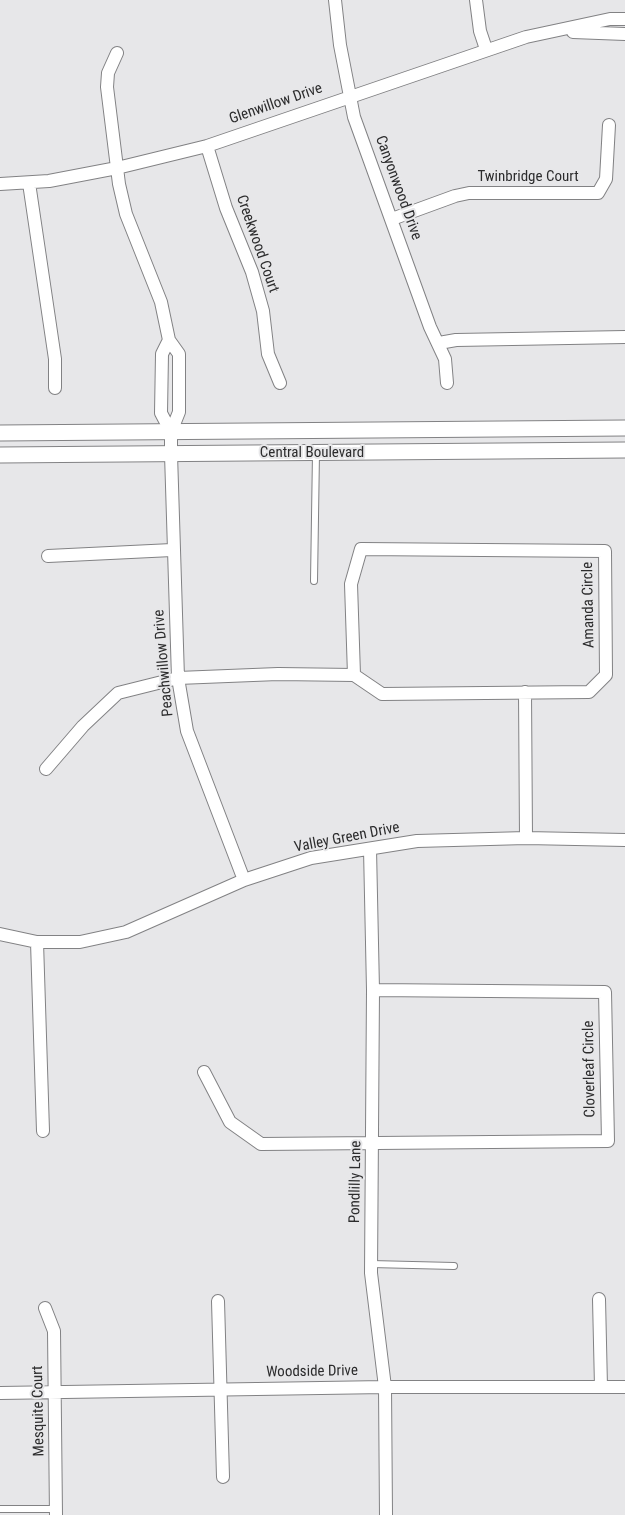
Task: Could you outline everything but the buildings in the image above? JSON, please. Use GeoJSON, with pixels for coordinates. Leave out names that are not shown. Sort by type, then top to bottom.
{"type":"FeatureCollection","features":[{"type":"Feature","properties":{"kind":"street","name":"Canyonwood Drive"},"geometry":{"type":"LineString","coordinates":[[335,0],[340,45],[354,117],[430,327],[445,359],[447,382]]}},
{"type":"Feature","properties":{"kind":"street"},"geometry":{"type":"LineString","coordinates":[[476,0],[480,31],[486,49]]}},
{"type":"Feature","properties":{"kind":"street","name":"Glenwillow Drive"},"geometry":{"type":"LineString","coordinates":[[0,184],[29,183],[117,168],[207,146],[486,49],[526,37],[558,32],[610,19],[625,19]]}},
{"type":"Feature","properties":{"kind":"street","name":"Glenwillow Drive"},"geometry":{"type":"LineString","coordinates":[[558,32],[625,34]]}},
{"type":"Feature","properties":{"kind":"street","name":"Peachwillow Drive"},"geometry":{"type":"LineString","coordinates":[[117,53],[108,74],[107,88],[117,168],[126,214],[161,302],[169,340],[179,354],[179,412],[171,432],[170,454],[178,678],[187,731],[244,880]]}},
{"type":"Feature","properties":{"kind":"street","name":"Twinbridge Court"},"geometry":{"type":"LineString","coordinates":[[392,219],[455,196],[469,194],[598,193],[606,179],[609,125]]}},
{"type":"Feature","properties":{"kind":"street","name":"Creekwood Court"},"geometry":{"type":"LineString","coordinates":[[207,146],[226,208],[252,272],[262,311],[268,354],[280,382]]}},
{"type":"Feature","properties":{"kind":"street"},"geometry":{"type":"LineString","coordinates":[[29,183],[55,359],[55,388]]}},
{"type":"Feature","properties":{"kind":"street"},"geometry":{"type":"LineString","coordinates":[[439,343],[456,340],[625,337]]}},
{"type":"Feature","properties":{"kind":"street","name":"Peachwillow Drive"},"geometry":{"type":"LineString","coordinates":[[169,340],[162,354],[161,413],[171,432]]}},
{"type":"Feature","properties":{"kind":"street","name":"Central Boulevard"},"geometry":{"type":"LineString","coordinates":[[0,433],[625,428]]}},
{"type":"Feature","properties":{"kind":"street","name":"Central Boulevard"},"geometry":{"type":"LineString","coordinates":[[0,455],[625,450]]}},
{"type":"Feature","properties":{"kind":"street","name":"Amanda Circle"},"geometry":{"type":"LineString","coordinates":[[361,549],[605,551],[606,675],[589,692],[382,694],[354,675],[351,584],[361,549]]}},
{"type":"Feature","properties":{"kind":"street"},"geometry":{"type":"LineString","coordinates":[[48,556],[172,550]]}},
{"type":"Feature","properties":{"kind":"street"},"geometry":{"type":"LineString","coordinates":[[46,769],[83,726],[118,693],[178,678],[278,674],[354,675]]}},
{"type":"Feature","properties":{"kind":"street"},"geometry":{"type":"LineString","coordinates":[[524,692],[526,838]]}},
{"type":"Feature","properties":{"kind":"street","name":"Valley Green Drive"},"geometry":{"type":"LineString","coordinates":[[0,934],[37,942],[80,942],[126,932],[244,880],[311,858],[417,841],[526,838],[625,840]]}},
{"type":"Feature","properties":{"kind":"street","name":"Pondlilly Lane"},"geometry":{"type":"LineString","coordinates":[[370,849],[373,990],[371,1264],[385,1387],[386,1515]]}},
{"type":"Feature","properties":{"kind":"street"},"geometry":{"type":"LineString","coordinates":[[37,942],[43,1131]]}},
{"type":"Feature","properties":{"kind":"street","name":"Cloverleaf Circle"},"geometry":{"type":"LineString","coordinates":[[372,1141],[608,1141],[605,992],[373,990]]}},
{"type":"Feature","properties":{"kind":"street"},"geometry":{"type":"LineString","coordinates":[[204,1072],[230,1122],[261,1144],[372,1141]]}},
{"type":"Feature","properties":{"kind":"street"},"geometry":{"type":"LineString","coordinates":[[599,1299],[601,1388]]}},
{"type":"Feature","properties":{"kind":"street"},"geometry":{"type":"LineString","coordinates":[[218,1302],[223,1477]]}},
{"type":"Feature","properties":{"kind":"street","name":"Mesquite Court"},"geometry":{"type":"LineString","coordinates":[[45,1308],[54,1332],[56,1512]]}},
{"type":"Feature","properties":{"kind":"street","name":"Woodside Drive"},"geometry":{"type":"LineString","coordinates":[[0,1393],[385,1387],[625,1387]]}},
{"type":"Feature","properties":{"kind":"lane"},"geometry":{"type":"LineString","coordinates":[[314,581],[316,453]]}},
{"type":"Feature","properties":{"kind":"lane"},"geometry":{"type":"LineString","coordinates":[[371,1264],[454,1266]]}},
{"type":"Feature","properties":{"kind":"lane"},"geometry":{"type":"LineString","coordinates":[[0,1509],[56,1512]]}}]}
